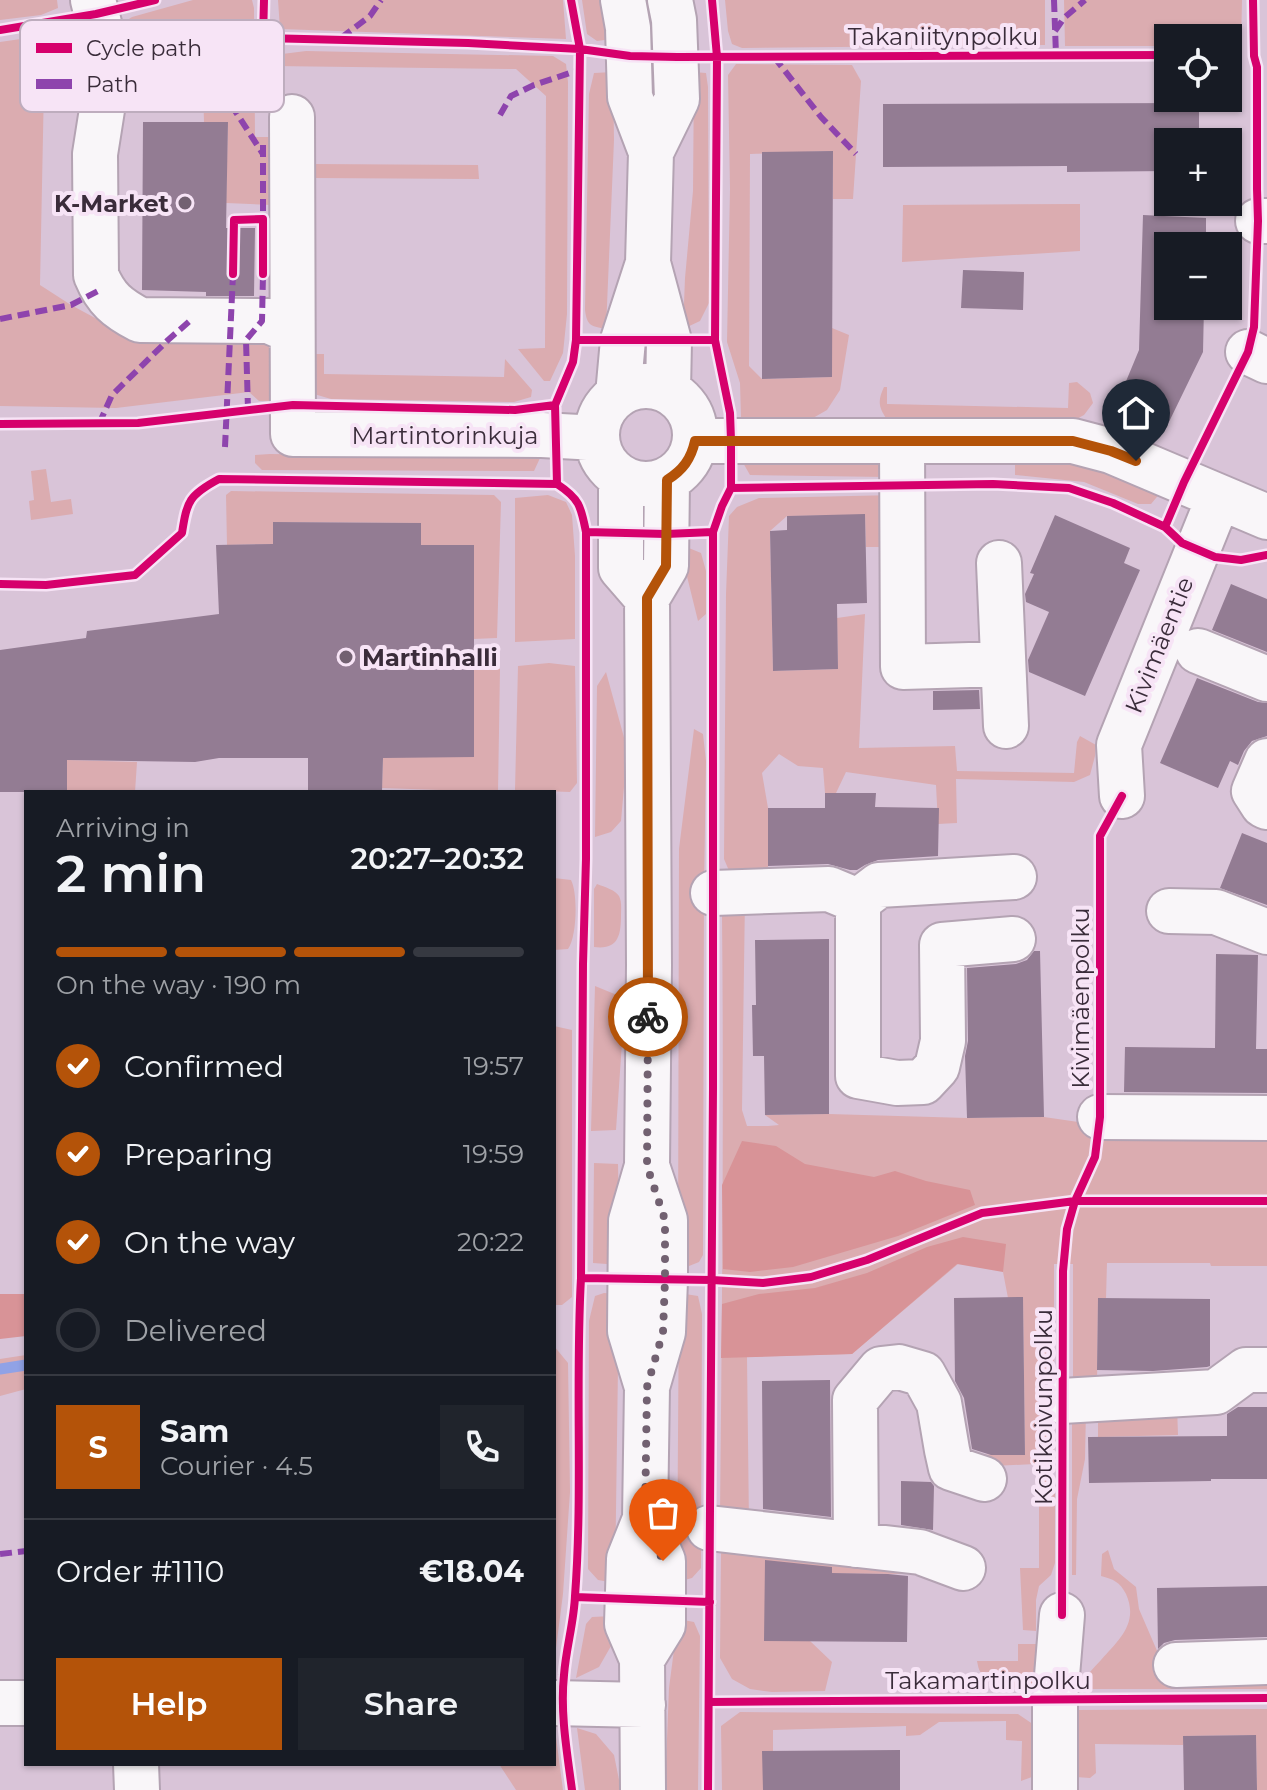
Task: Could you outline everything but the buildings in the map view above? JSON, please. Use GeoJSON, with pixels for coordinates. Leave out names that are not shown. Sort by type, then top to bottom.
{"type":"FeatureCollection","features":[{"type":"Feature","properties":{"kind":"street"},"geometry":{"type":"LineString","coordinates":[[93,0],[98,20]]}},
{"type":"Feature","properties":{"kind":"street"},"geometry":{"type":"LineString","coordinates":[[618,395],[623,340],[648,263],[651,152],[630,97],[628,28],[623,0]]}},
{"type":"Feature","properties":{"kind":"street"},"geometry":{"type":"LineString","coordinates":[[651,152],[677,99],[674,20],[670,0]]}},
{"type":"Feature","properties":{"kind":"street"},"geometry":{"type":"LineString","coordinates":[[102,112],[95,154],[96,275],[110,300],[140,320],[269,321],[292,331],[292,117]]}},
{"type":"Feature","properties":{"kind":"street"},"geometry":{"type":"LineString","coordinates":[[648,263],[669,341],[668,391]]}},
{"type":"Feature","properties":{"kind":"street","name":"Martintorinkuja"},"geometry":{"type":"LineString","coordinates":[[292,331],[293,434],[597,438]]}},
{"type":"Feature","properties":{"kind":"street"},"geometry":{"type":"LineString","coordinates":[[642,386],[668,391],[681,400],[690,412],[695,426],[692,453],[678,474],[667,480],[644,484],[621,478],[609,468],[600,453],[597,438],[599,421],[606,406],[618,395],[642,386]]}},
{"type":"Feature","properties":{"kind":"street"},"geometry":{"type":"LineString","coordinates":[[695,441],[1073,441],[1111,451],[1267,517]]}},
{"type":"Feature","properties":{"kind":"street"},"geometry":{"type":"LineString","coordinates":[[902,441],[903,667],[1003,664]]}},
{"type":"Feature","properties":{"kind":"street"},"geometry":{"type":"LineString","coordinates":[[621,478],[621,568],[647,598]]}},
{"type":"Feature","properties":{"kind":"street"},"geometry":{"type":"LineString","coordinates":[[643,1790],[642,1659],[627,1624],[629,1559],[645,1519],[647,1387],[630,1331],[631,1221],[647,1166],[647,598],[666,566],[667,480]]}},
{"type":"Feature","properties":{"kind":"street","name":"Kivimäentie"},"geometry":{"type":"LineString","coordinates":[[1122,796],[1119,745],[1219,497]]}},
{"type":"Feature","properties":{"kind":"street"},"geometry":{"type":"LineString","coordinates":[[999,563],[1006,726]]}},
{"type":"Feature","properties":{"kind":"street"},"geometry":{"type":"LineString","coordinates":[[1198,651],[1267,679]]}},
{"type":"Feature","properties":{"kind":"street"},"geometry":{"type":"LineString","coordinates":[[1267,761],[1254,791],[1267,807]]}},
{"type":"Feature","properties":{"kind":"street"},"geometry":{"type":"LineString","coordinates":[[858,901],[879,885],[1014,877]]}},
{"type":"Feature","properties":{"kind":"street"},"geometry":{"type":"LineString","coordinates":[[713,893],[829,889],[858,901]]}},
{"type":"Feature","properties":{"kind":"street"},"geometry":{"type":"LineString","coordinates":[[858,901],[858,1076],[897,1083],[923,1082],[937,1067],[943,1041],[942,945],[1013,939]]}},
{"type":"Feature","properties":{"kind":"street"},"geometry":{"type":"LineString","coordinates":[[1169,911],[1216,912],[1267,932]]}},
{"type":"Feature","properties":{"kind":"street"},"geometry":{"type":"LineString","coordinates":[[1100,1117],[1267,1118]]}},
{"type":"Feature","properties":{"kind":"street"},"geometry":{"type":"LineString","coordinates":[[856,1545],[855,1400],[881,1369],[899,1367],[923,1374],[939,1403],[951,1468],[984,1479]]}},
{"type":"Feature","properties":{"kind":"street"},"geometry":{"type":"LineString","coordinates":[[1062,1401],[1216,1392],[1246,1370],[1267,1370]]}},
{"type":"Feature","properties":{"kind":"street"},"geometry":{"type":"LineString","coordinates":[[709,1528],[920,1552],[963,1568]]}},
{"type":"Feature","properties":{"kind":"street"},"geometry":{"type":"LineString","coordinates":[[1055,1790],[1055,1700],[1062,1615]]}},
{"type":"Feature","properties":{"kind":"street"},"geometry":{"type":"LineString","coordinates":[[1176,1665],[1267,1662]]}},
{"type":"Feature","properties":{"kind":"street"},"geometry":{"type":"LineString","coordinates":[[0,1703],[24,1703]]}},
{"type":"Feature","properties":{"kind":"street"},"geometry":{"type":"LineString","coordinates":[[556,1703],[643,1705]]}},
{"type":"Feature","properties":{"kind":"street"},"geometry":{"type":"LineString","coordinates":[[136,1766],[137,1790]]}},
{"type":"Feature","properties":{"kind":"shaded area"},"geometry":{"type":"Polygon","coordinates":[[[0,0],[57,0],[58,8],[41,15],[0,20],[0,0]]]}},
{"type":"Feature","properties":{"kind":"shaded area"},"geometry":{"type":"Polygon","coordinates":[[[193,0],[252,0],[254,8],[254,20],[127,20],[193,0]]]}},
{"type":"Feature","properties":{"kind":"shaded area"},"geometry":{"type":"Polygon","coordinates":[[[278,0],[563,0],[566,39],[284,29],[284,20],[279,20],[278,0]]]}},
{"type":"Feature","properties":{"kind":"shaded area"},"geometry":{"type":"Polygon","coordinates":[[[582,0],[605,0],[612,39],[597,41],[587,34],[582,0]]]}},
{"type":"Feature","properties":{"kind":"shaded area"},"geometry":{"type":"Polygon","coordinates":[[[725,0],[1045,0],[1045,45],[742,48],[732,44],[725,0]]]}},
{"type":"Feature","properties":{"kind":"shaded area"},"geometry":{"type":"Polygon","coordinates":[[[1064,0],[1242,0],[1241,24],[1154,24],[1154,46],[1065,46],[1064,0]]]}},
{"type":"Feature","properties":{"kind":"shaded area"},"geometry":{"type":"Polygon","coordinates":[[[20,39],[20,112],[43,112],[40,285],[136,340],[269,340],[270,401],[259,401],[249,392],[116,408],[0,406],[0,42],[20,39]]]}},
{"type":"Feature","properties":{"kind":"shaded area"},"geometry":{"type":"Polygon","coordinates":[[[306,51],[553,56],[566,64],[567,314],[563,353],[550,381],[544,381],[518,349],[545,348],[546,96],[516,69],[284,66],[284,54],[306,51]]]}},
{"type":"Feature","properties":{"kind":"shaded area"},"geometry":{"type":"Polygon","coordinates":[[[736,64],[852,65],[861,81],[853,199],[833,199],[833,151],[750,154],[749,366],[762,379],[832,377],[832,328],[849,335],[840,390],[827,410],[813,418],[741,417],[740,383],[727,342],[730,189],[728,75],[736,64]]]}},
{"type":"Feature","properties":{"kind":"shaded area"},"geometry":{"type":"Polygon","coordinates":[[[613,72],[614,140],[606,329],[591,324],[585,310],[589,94],[594,73],[613,72]]]}},
{"type":"Feature","properties":{"kind":"shaded area"},"geometry":{"type":"Polygon","coordinates":[[[694,72],[706,73],[708,87],[709,303],[700,321],[683,329],[693,191],[694,72]]]}},
{"type":"Feature","properties":{"kind":"shaded area"},"geometry":{"type":"Polygon","coordinates":[[[204,112],[255,112],[255,137],[272,137],[272,205],[226,203],[228,122],[204,122],[204,112]]]}},
{"type":"Feature","properties":{"kind":"shaded area"},"geometry":{"type":"Polygon","coordinates":[[[313,164],[478,165],[479,179],[313,178],[313,164]]]}},
{"type":"Feature","properties":{"kind":"shaded area"},"geometry":{"type":"Polygon","coordinates":[[[1080,204],[1080,251],[902,262],[903,205],[1080,204]]]}},
{"type":"Feature","properties":{"kind":"shaded area"},"geometry":{"type":"Polygon","coordinates":[[[316,354],[324,354],[324,374],[504,377],[505,359],[532,390],[531,397],[514,402],[331,399],[314,394],[311,362],[316,354]]]}},
{"type":"Feature","properties":{"kind":"shaded area"},"geometry":{"type":"Polygon","coordinates":[[[1077,382],[1090,393],[1093,403],[1084,415],[1069,423],[1011,419],[886,418],[880,403],[884,387],[887,387],[887,404],[1068,408],[1069,383],[1077,382]]]}},
{"type":"Feature","properties":{"kind":"shaded area"},"geometry":{"type":"Polygon","coordinates":[[[255,455],[540,458],[534,471],[262,470],[255,463],[255,455]]]}},
{"type":"Feature","properties":{"kind":"shaded area"},"geometry":{"type":"Polygon","coordinates":[[[886,460],[886,477],[750,475],[742,461],[886,460]]]}},
{"type":"Feature","properties":{"kind":"shaded area"},"geometry":{"type":"Polygon","coordinates":[[[1015,461],[1069,462],[1097,468],[1161,492],[1151,504],[1138,504],[1084,482],[1015,475],[1015,461]]]}},
{"type":"Feature","properties":{"kind":"shaded area"},"geometry":{"type":"Polygon","coordinates":[[[46,469],[51,502],[71,499],[73,514],[31,520],[29,501],[34,500],[31,471],[46,469]]]}},
{"type":"Feature","properties":{"kind":"shaded area"},"geometry":{"type":"Polygon","coordinates":[[[231,491],[494,495],[501,502],[497,638],[473,639],[421,545],[420,523],[274,522],[273,544],[227,545],[226,495],[231,491]]]}},
{"type":"Feature","properties":{"kind":"shaded area"},"geometry":{"type":"Polygon","coordinates":[[[548,495],[566,502],[572,515],[575,639],[515,642],[515,498],[548,495]]]}},
{"type":"Feature","properties":{"kind":"shaded area"},"geometry":{"type":"Polygon","coordinates":[[[896,495],[887,547],[866,547],[865,515],[787,516],[770,531],[773,671],[838,669],[837,618],[865,614],[859,748],[955,746],[957,771],[1074,773],[1080,736],[1096,745],[1090,775],[1074,782],[956,779],[957,823],[938,824],[936,785],[846,772],[836,793],[825,793],[823,768],[798,766],[779,754],[762,773],[768,808],[768,869],[730,873],[724,859],[729,516],[737,507],[759,498],[896,495]]]}},
{"type":"Feature","properties":{"kind":"shaded area"},"geometry":{"type":"Polygon","coordinates":[[[679,544],[701,553],[706,571],[706,614],[698,621],[679,544]]]}},
{"type":"Feature","properties":{"kind":"shaded area"},"geometry":{"type":"Polygon","coordinates":[[[549,663],[575,666],[577,783],[570,792],[515,790],[518,666],[549,663]]]}},
{"type":"Feature","properties":{"kind":"shaded area"},"geometry":{"type":"Polygon","coordinates":[[[473,666],[500,669],[498,790],[382,788],[383,758],[473,666]]]}},
{"type":"Feature","properties":{"kind":"shaded area"},"geometry":{"type":"Polygon","coordinates":[[[606,672],[625,741],[624,787],[621,821],[611,832],[595,837],[597,686],[606,672]]]}},
{"type":"Feature","properties":{"kind":"shaded area"},"geometry":{"type":"Polygon","coordinates":[[[694,729],[703,734],[706,761],[703,1255],[699,1262],[684,1268],[678,1263],[679,849],[694,729]]]}},
{"type":"Feature","properties":{"kind":"shaded area"},"geometry":{"type":"Polygon","coordinates":[[[67,760],[137,762],[135,790],[67,790],[67,760]]]}},
{"type":"Feature","properties":{"kind":"shaded area"},"geometry":{"type":"Polygon","coordinates":[[[556,878],[571,880],[573,886],[575,925],[568,949],[556,950],[556,878]]]}},
{"type":"Feature","properties":{"kind":"shaded area"},"geometry":{"type":"Polygon","coordinates":[[[597,884],[615,892],[621,903],[619,935],[613,944],[602,947],[594,947],[594,889],[597,884]]]}},
{"type":"Feature","properties":{"kind":"shaded area"},"geometry":{"type":"Polygon","coordinates":[[[745,897],[742,1110],[747,1126],[779,1125],[765,1115],[829,1114],[1044,1117],[1092,1124],[1267,1130],[1267,1266],[1107,1263],[1106,1298],[1098,1298],[1097,1385],[1073,1387],[1073,1264],[1054,1264],[1054,1463],[974,1467],[966,1455],[1025,1454],[1023,1298],[1008,1298],[1003,1264],[958,1264],[852,1354],[747,1357],[749,1525],[720,1517],[722,916],[729,905],[745,897]]]}},
{"type":"Feature","properties":{"kind":"shaded area"},"geometry":{"type":"Polygon","coordinates":[[[595,986],[617,995],[623,1028],[616,1130],[591,1131],[595,986]]]}},
{"type":"Feature","properties":{"kind":"shaded area"},"geometry":{"type":"Polygon","coordinates":[[[556,1026],[572,1030],[572,1297],[562,1305],[556,1305],[556,1026]]]}},
{"type":"Feature","properties":{"kind":"shaded area"},"geometry":{"type":"Polygon","coordinates":[[[742,1141],[776,1146],[805,1164],[874,1177],[895,1171],[970,1190],[975,1205],[898,1236],[793,1267],[750,1272],[723,1269],[722,1185],[742,1141]]]}},
{"type":"Feature","properties":{"kind":"shaded area"},"geometry":{"type":"Polygon","coordinates":[[[594,1163],[618,1164],[620,1265],[593,1263],[594,1163]]]}},
{"type":"Feature","properties":{"kind":"shaded area"},"geometry":{"type":"Polygon","coordinates":[[[963,1237],[1006,1244],[1003,1272],[957,1264],[852,1354],[721,1358],[722,1304],[759,1294],[815,1288],[867,1273],[927,1247],[963,1237]]]}},
{"type":"Feature","properties":{"kind":"shaded area"},"geometry":{"type":"Polygon","coordinates":[[[679,1293],[698,1296],[702,1314],[701,1568],[692,1578],[677,1582],[679,1293]]]}},
{"type":"Feature","properties":{"kind":"shaded area"},"geometry":{"type":"Polygon","coordinates":[[[0,1294],[24,1294],[24,1336],[0,1339],[0,1294]]]}},
{"type":"Feature","properties":{"kind":"shaded area"},"geometry":{"type":"Polygon","coordinates":[[[619,1294],[615,1583],[598,1580],[588,1569],[589,1321],[595,1296],[619,1294]]]}},
{"type":"Feature","properties":{"kind":"shaded area"},"geometry":{"type":"Polygon","coordinates":[[[556,1348],[568,1363],[570,1492],[556,1648],[556,1348]]]}},
{"type":"Feature","properties":{"kind":"shaded area"},"geometry":{"type":"Polygon","coordinates":[[[24,1355],[24,1390],[0,1396],[0,1359],[24,1355]]]}},
{"type":"Feature","properties":{"kind":"shaded area"},"geometry":{"type":"Polygon","coordinates":[[[1177,1406],[1178,1435],[1098,1437],[1098,1407],[1177,1406]]]}},
{"type":"Feature","properties":{"kind":"shaded area"},"geometry":{"type":"Polygon","coordinates":[[[1086,1409],[1085,1459],[1077,1499],[1076,1575],[1072,1575],[1072,1420],[1086,1409]]]}},
{"type":"Feature","properties":{"kind":"shaded area"},"geometry":{"type":"Polygon","coordinates":[[[1055,1476],[1055,1563],[1051,1575],[1039,1586],[1036,1631],[1023,1630],[1020,1568],[1039,1568],[1039,1477],[1055,1476]]]}},
{"type":"Feature","properties":{"kind":"shaded area"},"geometry":{"type":"Polygon","coordinates":[[[723,1546],[920,1567],[908,1574],[765,1573],[765,1641],[810,1641],[832,1662],[825,1691],[772,1692],[750,1689],[732,1679],[720,1658],[723,1546]]]}},
{"type":"Feature","properties":{"kind":"shaded area"},"geometry":{"type":"Polygon","coordinates":[[[1108,1550],[1114,1569],[1136,1587],[1139,1609],[1158,1653],[1159,1672],[1267,1670],[1267,1689],[1075,1689],[1120,1638],[1129,1622],[1129,1604],[1124,1590],[1116,1582],[1101,1576],[1102,1554],[1108,1550]]]}},
{"type":"Feature","properties":{"kind":"shaded area"},"geometry":{"type":"Polygon","coordinates":[[[613,1616],[615,1639],[599,1667],[576,1678],[586,1624],[592,1617],[613,1616]]]}},
{"type":"Feature","properties":{"kind":"shaded area"},"geometry":{"type":"Polygon","coordinates":[[[678,1619],[694,1622],[700,1636],[698,1790],[665,1790],[669,1688],[678,1619]]]}},
{"type":"Feature","properties":{"kind":"shaded area"},"geometry":{"type":"Polygon","coordinates":[[[1018,1644],[1037,1644],[1036,1687],[1006,1687],[991,1683],[979,1670],[977,1661],[1018,1661],[1018,1644]]]}},
{"type":"Feature","properties":{"kind":"shaded area"},"geometry":{"type":"Polygon","coordinates":[[[1267,1709],[1267,1790],[1257,1790],[1256,1735],[1184,1736],[1183,1745],[1095,1744],[1096,1773],[1090,1778],[1076,1777],[1076,1710],[1267,1709]]]}},
{"type":"Feature","properties":{"kind":"shaded area"},"geometry":{"type":"Polygon","coordinates":[[[740,1712],[1018,1714],[1040,1729],[1040,1774],[1021,1781],[1022,1741],[1006,1740],[1006,1721],[939,1722],[920,1735],[906,1736],[906,1726],[773,1730],[773,1751],[763,1751],[763,1790],[722,1790],[721,1726],[740,1712]]]}},
{"type":"Feature","properties":{"kind":"shaded area"},"geometry":{"type":"Polygon","coordinates":[[[577,1728],[596,1734],[614,1755],[621,1790],[585,1790],[577,1728]]]}},
{"type":"Feature","properties":{"kind":"shaded area"},"geometry":{"type":"Polygon","coordinates":[[[556,1737],[563,1790],[516,1790],[500,1766],[556,1766],[556,1737]]]}},
{"type":"Feature","properties":{"kind":"waterway"},"geometry":{"type":"LineString","coordinates":[[0,1369],[24,1365]]}},
{"type":"Feature","properties":{"kind":"marked path"},"geometry":{"type":"LineString","coordinates":[[341,38],[370,16],[381,0]]}},
{"type":"Feature","properties":{"kind":"marked path"},"geometry":{"type":"LineString","coordinates":[[1054,0],[1056,55]]}},
{"type":"Feature","properties":{"kind":"marked path"},"geometry":{"type":"LineString","coordinates":[[1055,31],[1064,18],[1085,0]]}},
{"type":"Feature","properties":{"kind":"marked path"},"geometry":{"type":"LineString","coordinates":[[774,57],[821,117],[856,154]]}},
{"type":"Feature","properties":{"kind":"marked path"},"geometry":{"type":"LineString","coordinates":[[500,115],[511,96],[579,70]]}},
{"type":"Feature","properties":{"kind":"marked path"},"geometry":{"type":"LineString","coordinates":[[236,112],[263,154]]}},
{"type":"Feature","properties":{"kind":"marked path"},"geometry":{"type":"LineString","coordinates":[[263,145],[263,219]]}},
{"type":"Feature","properties":{"kind":"marked path"},"geometry":{"type":"LineString","coordinates":[[225,447],[233,274]]}},
{"type":"Feature","properties":{"kind":"marked path"},"geometry":{"type":"LineString","coordinates":[[248,410],[246,340],[262,321],[263,274]]}},
{"type":"Feature","properties":{"kind":"marked path"},"geometry":{"type":"LineString","coordinates":[[0,319],[71,305],[102,289]]}},
{"type":"Feature","properties":{"kind":"marked path"},"geometry":{"type":"LineString","coordinates":[[99,424],[112,395],[192,319]]}},
{"type":"Feature","properties":{"kind":"marked path"},"geometry":{"type":"LineString","coordinates":[[0,1554],[24,1551]]}},
{"type":"Feature","properties":{"kind":"cycle path"},"geometry":{"type":"LineString","coordinates":[[60,20],[155,0]]}},
{"type":"Feature","properties":{"kind":"cycle path","name":"Takaniitynpolku"},"geometry":{"type":"LineString","coordinates":[[263,20],[264,0]]}},
{"type":"Feature","properties":{"kind":"cycle path"},"geometry":{"type":"LineString","coordinates":[[571,0],[580,49],[576,340],[573,362],[555,405],[557,484],[571,494],[578,504],[586,532],[586,859],[578,1516],[574,1606],[563,1689],[572,1790]]}},
{"type":"Feature","properties":{"kind":"cycle path"},"geometry":{"type":"LineString","coordinates":[[708,1790],[713,532],[731,488],[730,413],[715,340],[717,57],[712,0]]}},
{"type":"Feature","properties":{"kind":"cycle path"},"geometry":{"type":"LineString","coordinates":[[1165,527],[1248,352],[1254,327],[1258,221],[1257,67],[1253,0]]}},
{"type":"Feature","properties":{"kind":"cycle path"},"geometry":{"type":"LineString","coordinates":[[0,30],[20,27]]}},
{"type":"Feature","properties":{"kind":"cycle path","name":"Takaniitynpolku"},"geometry":{"type":"LineString","coordinates":[[284,39],[468,43],[677,57],[1154,55]]}},
{"type":"Feature","properties":{"kind":"cycle path"},"geometry":{"type":"LineString","coordinates":[[233,274],[234,220],[263,219],[263,274]]}},
{"type":"Feature","properties":{"kind":"cycle path"},"geometry":{"type":"LineString","coordinates":[[576,340],[715,340]]}},
{"type":"Feature","properties":{"kind":"cycle path"},"geometry":{"type":"LineString","coordinates":[[0,424],[138,423],[293,405],[515,410],[555,405]]}},
{"type":"Feature","properties":{"kind":"cycle path"},"geometry":{"type":"LineString","coordinates":[[0,584],[46,585],[135,575],[182,533],[191,500],[219,479],[557,484]]}},
{"type":"Feature","properties":{"kind":"cycle path"},"geometry":{"type":"LineString","coordinates":[[731,488],[993,484],[1069,488],[1113,503],[1165,527],[1182,543],[1215,557],[1241,560],[1267,555]]}},
{"type":"Feature","properties":{"kind":"cycle path"},"geometry":{"type":"LineString","coordinates":[[586,532],[713,532]]}},
{"type":"Feature","properties":{"kind":"cycle path","name":"Kivimäenpolku"},"geometry":{"type":"LineString","coordinates":[[1062,1615],[1063,1271],[1067,1229],[1075,1201],[1095,1157],[1100,1117],[1100,836],[1122,796]]}},
{"type":"Feature","properties":{"kind":"cycle path"},"geometry":{"type":"LineString","coordinates":[[581,1278],[763,1283],[811,1277],[867,1260],[982,1213],[1075,1201],[1267,1201]]}},
{"type":"Feature","properties":{"kind":"cycle path"},"geometry":{"type":"LineString","coordinates":[[575,1597],[710,1602]]}},
{"type":"Feature","properties":{"kind":"cycle path","name":"Takamartinpolku"},"geometry":{"type":"LineString","coordinates":[[709,1702],[1267,1698]]}},
{"type":"Feature","properties":{"kind":"way so far"},"geometry":{"type":"LineString","coordinates":[[648,1017],[647,1166],[665,1220],[665,1280],[663,1332],[647,1387],[645,1519],[663,1561]]}},
{"type":"Feature","properties":{"kind":"place","name":"K-Market"},"geometry":{"type":"Point","coordinates":[185,203]}},
{"type":"Feature","properties":{"kind":"place","name":"Martinhalli"},"geometry":{"type":"Point","coordinates":[346,657]}},
{"type":"Feature","properties":{"kind":"route"},"geometry":{"type":"LineString","coordinates":[[648,1017],[647,598],[666,566],[667,480],[678,474],[686,464],[695,441],[1073,441],[1136,461]]}}]}
